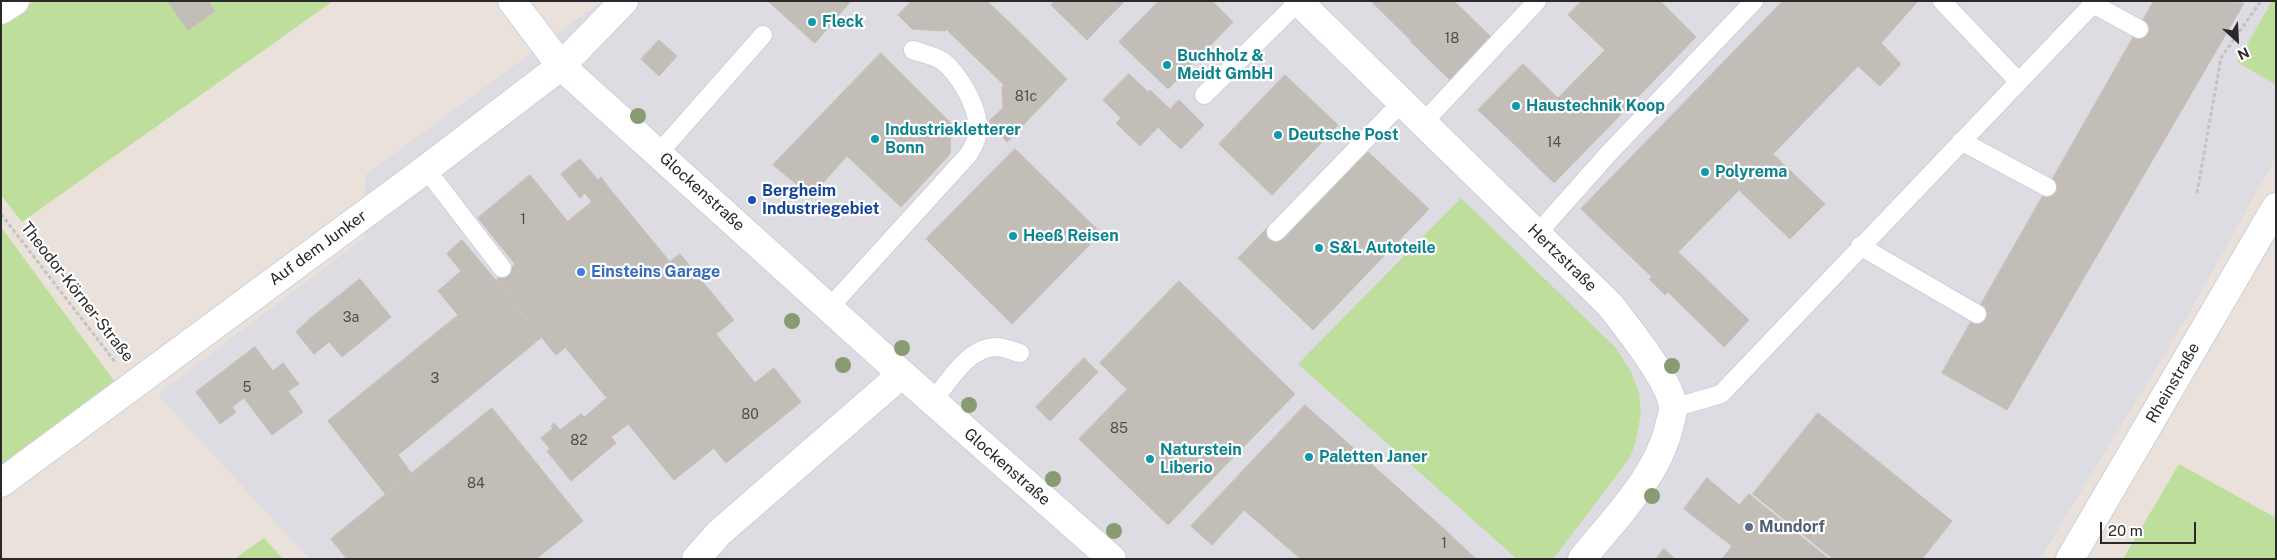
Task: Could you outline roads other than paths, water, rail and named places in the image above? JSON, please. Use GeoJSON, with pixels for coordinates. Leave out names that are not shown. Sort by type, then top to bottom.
{"type":"FeatureCollection","features":[{"type":"Feature","properties":{"kind":"street"},"geometry":{"type":"LineString","coordinates":[[1,10],[15,1]]}},
{"type":"Feature","properties":{"kind":"street","name":"Glockenstraße"},"geometry":{"type":"LineString","coordinates":[[512,1],[561,66],[902,374],[1112,559]]}},
{"type":"Feature","properties":{"kind":"street","name":"Auf dem Junker"},"geometry":{"type":"LineString","coordinates":[[1,483],[132,384],[426,169],[561,66],[624,1]]}},
{"type":"Feature","properties":{"kind":"street","name":"Hertzstraße"},"geometry":{"type":"LineString","coordinates":[[1298,2],[1610,305],[1645,350],[1667,389],[1673,408]]}},
{"type":"Feature","properties":{"kind":"street","name":"Rheinstraße"},"geometry":{"type":"LineString","coordinates":[[2070,559],[2276,207]]}},
{"type":"Feature","properties":{"kind":"street"},"geometry":{"type":"LineString","coordinates":[[696,559],[719,533],[902,374]]}},
{"type":"Feature","properties":{"kind":"street"},"geometry":{"type":"LineString","coordinates":[[1582,559],[1627,504],[1657,460],[1667,438],[1673,408]]}},
{"type":"Feature","properties":{"kind":"lane"},"geometry":{"type":"LineString","coordinates":[[1422,123],[1537,1]]}},
{"type":"Feature","properties":{"kind":"lane"},"geometry":{"type":"LineString","coordinates":[[1537,234],[1609,153],[1754,1]]}},
{"type":"Feature","properties":{"kind":"lane"},"geometry":{"type":"LineString","coordinates":[[1942,1],[2019,82]]}},
{"type":"Feature","properties":{"kind":"lane"},"geometry":{"type":"LineString","coordinates":[[1204,94],[1298,2]]}},
{"type":"Feature","properties":{"kind":"lane"},"geometry":{"type":"LineString","coordinates":[[1673,408],[1721,394],[1860,246],[2093,4],[2138,29]]}},
{"type":"Feature","properties":{"kind":"lane"},"geometry":{"type":"LineString","coordinates":[[660,154],[763,35]]}},
{"type":"Feature","properties":{"kind":"lane"},"geometry":{"type":"LineString","coordinates":[[829,308],[969,154],[978,135],[977,116],[972,100],[960,81],[940,59],[913,50]]}},
{"type":"Feature","properties":{"kind":"lane"},"geometry":{"type":"LineString","coordinates":[[1276,232],[1402,102]]}},
{"type":"Feature","properties":{"kind":"lane"},"geometry":{"type":"LineString","coordinates":[[1961,141],[2047,186]]}},
{"type":"Feature","properties":{"kind":"lane"},"geometry":{"type":"LineString","coordinates":[[426,169],[502,268]]}},
{"type":"Feature","properties":{"kind":"lane"},"geometry":{"type":"LineString","coordinates":[[1860,246],[1977,314]]}},
{"type":"Feature","properties":{"kind":"lane"},"geometry":{"type":"LineString","coordinates":[[933,401],[967,360],[982,349],[998,347],[1020,353]]}},
{"type":"Feature","properties":{"kind":"place","name":"Fleck"},"geometry":{"type":"Point","coordinates":[812,22]}},
{"type":"Feature","properties":{"kind":"place","name":"Buchholz & Meidt GmbH"},"geometry":{"type":"Point","coordinates":[1167,65]}},
{"type":"Feature","properties":{"kind":"place","name":"Haustechnik Koop"},"geometry":{"type":"Point","coordinates":[1516,106]}},
{"type":"Feature","properties":{"kind":"place","name":"Deutsche Post"},"geometry":{"type":"Point","coordinates":[1278,135]}},
{"type":"Feature","properties":{"kind":"place","name":"Industriekletterer Bonn"},"geometry":{"type":"Point","coordinates":[875,139]}},
{"type":"Feature","properties":{"kind":"place","name":"Polyrema"},"geometry":{"type":"Point","coordinates":[1705,172]}},
{"type":"Feature","properties":{"kind":"place","name":"Bergheim Industriegebiet"},"geometry":{"type":"Point","coordinates":[752,200]}},
{"type":"Feature","properties":{"kind":"place","name":"Heeß Reisen"},"geometry":{"type":"Point","coordinates":[1013,236]}},
{"type":"Feature","properties":{"kind":"place","name":"S&L Autoteile"},"geometry":{"type":"Point","coordinates":[1319,248]}},
{"type":"Feature","properties":{"kind":"place","name":"Einsteins Garage"},"geometry":{"type":"Point","coordinates":[581,272]}},
{"type":"Feature","properties":{"kind":"place","name":"Paletten Janer"},"geometry":{"type":"Point","coordinates":[1309,457]}},
{"type":"Feature","properties":{"kind":"place","name":"Naturstein Liberio"},"geometry":{"type":"Point","coordinates":[1150,459]}},
{"type":"Feature","properties":{"kind":"place","name":"Mundorf"},"geometry":{"type":"Point","coordinates":[1749,527]}}]}
